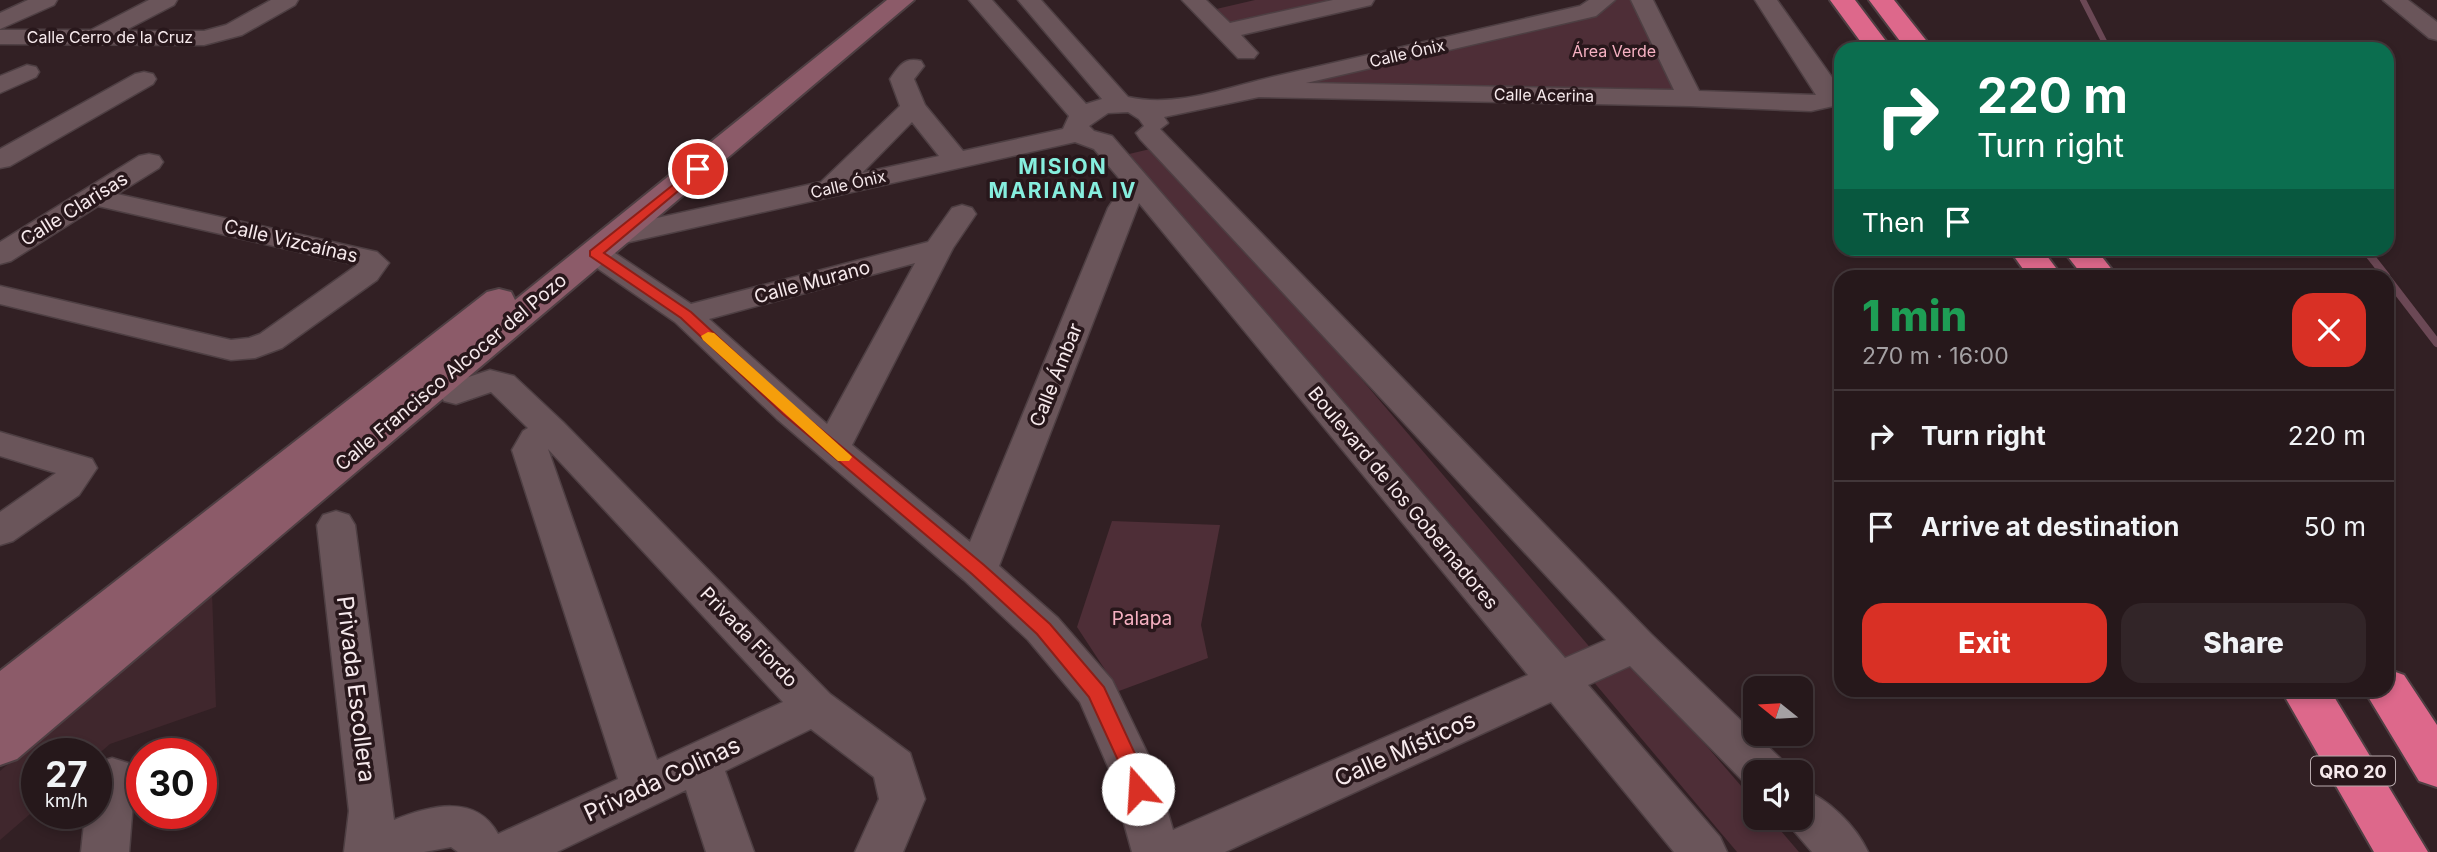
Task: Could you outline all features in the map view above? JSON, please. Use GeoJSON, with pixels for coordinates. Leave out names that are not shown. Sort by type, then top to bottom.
{"type":"FeatureCollection","features":[{"type":"Feature","properties":{"kind":"highway"},"geometry":{"type":"LineString","coordinates":[[1842,0],[1874,42]]}},
{"type":"Feature","properties":{"kind":"highway"},"geometry":{"type":"LineString","coordinates":[[1881,0],[1914,42]]}},
{"type":"Feature","properties":{"kind":"highway"},"geometry":{"type":"LineString","coordinates":[[2083,256],[2094,270]]}},
{"type":"Feature","properties":{"kind":"highway","name":"QRO 20"},"geometry":{"type":"LineString","coordinates":[[2309,697],[2402,852]]}},
{"type":"Feature","properties":{"kind":"highway"},"geometry":{"type":"LineString","coordinates":[[2393,697],[2437,766]]}},
{"type":"Feature","properties":{"kind":"street"},"geometry":{"type":"LineString","coordinates":[[0,22],[46,0]]}},
{"type":"Feature","properties":{"kind":"street"},"geometry":{"type":"LineString","coordinates":[[93,37],[166,0]]}},
{"type":"Feature","properties":{"kind":"street","name":"Calle Cerro de la Cruz"},"geometry":{"type":"LineString","coordinates":[[0,37],[219,36],[287,0]]}},
{"type":"Feature","properties":{"kind":"street","name":"Calle Francisco Alcocer del Pozo"},"geometry":{"type":"LineString","coordinates":[[0,698],[873,0]]}},
{"type":"Feature","properties":{"kind":"street","name":"Calle Francisco Alcocer del Pozo"},"geometry":{"type":"LineString","coordinates":[[0,745],[902,0]]}},
{"type":"Feature","properties":{"kind":"street","name":"Boulevard de los Gobernadores"},"geometry":{"type":"LineString","coordinates":[[981,0],[1088,130],[1138,183],[1703,852]]}},
{"type":"Feature","properties":{"kind":"street"},"geometry":{"type":"LineString","coordinates":[[1029,0],[1147,116],[1636,645],[1752,760]]}},
{"type":"Feature","properties":{"kind":"street"},"geometry":{"type":"LineString","coordinates":[[1227,31],[1363,0]]}},
{"type":"Feature","properties":{"kind":"street","name":"Calle Ónix"},"geometry":{"type":"LineString","coordinates":[[1311,83],[1588,11],[1604,0]]}},
{"type":"Feature","properties":{"kind":"street"},"geometry":{"type":"LineString","coordinates":[[1642,0],[1690,98]]}},
{"type":"Feature","properties":{"kind":"street","name":"Calle Acerina"},"geometry":{"type":"LineString","coordinates":[[1147,116],[1259,90],[1311,83],[1811,103],[1829,100],[1829,91],[1766,0]]}},
{"type":"Feature","properties":{"kind":"street"},"geometry":{"type":"LineString","coordinates":[[2394,0],[2437,33]]}},
{"type":"Feature","properties":{"kind":"street"},"geometry":{"type":"LineString","coordinates":[[1205,3],[1246,53]]}},
{"type":"Feature","properties":{"kind":"street"},"geometry":{"type":"LineString","coordinates":[[912,66],[902,79],[913,107],[957,160]]}},
{"type":"Feature","properties":{"kind":"street"},"geometry":{"type":"LineString","coordinates":[[0,86],[27,72]]}},
{"type":"Feature","properties":{"kind":"street"},"geometry":{"type":"LineString","coordinates":[[7,151],[144,79]]}},
{"type":"Feature","properties":{"kind":"street"},"geometry":{"type":"LineString","coordinates":[[831,188],[913,107]]}},
{"type":"Feature","properties":{"kind":"street"},"geometry":{"type":"LineString","coordinates":[[1099,107],[1147,116],[1129,142],[1088,130],[1099,107]]}},
{"type":"Feature","properties":{"kind":"street","name":"Calle Ónix"},"geometry":{"type":"LineString","coordinates":[[606,245],[831,188],[1088,130]]}},
{"type":"Feature","properties":{"kind":"street","name":"Calle Clarisas"},"geometry":{"type":"LineString","coordinates":[[0,256],[149,162]]}},
{"type":"Feature","properties":{"kind":"street","name":"Calle Ámbar"},"geometry":{"type":"LineString","coordinates":[[978,570],[1122,208],[1138,183]]}},
{"type":"Feature","properties":{"kind":"street","name":"Calle Vizcaínas"},"geometry":{"type":"LineString","coordinates":[[0,295],[231,350],[254,348],[271,341],[366,274],[374,263],[366,258],[94,197]]}},
{"type":"Feature","properties":{"kind":"street"},"geometry":{"type":"LineString","coordinates":[[832,448],[938,248],[961,215]]}},
{"type":"Feature","properties":{"kind":"street"},"geometry":{"type":"LineString","coordinates":[[606,245],[832,448],[978,570],[1043,629],[1097,692],[1132,769],[1156,852]]}},
{"type":"Feature","properties":{"kind":"street","name":"Calle Murano"},"geometry":{"type":"LineString","coordinates":[[686,315],[938,248]]}},
{"type":"Feature","properties":{"kind":"street","name":"Privada Fiordo"},"geometry":{"type":"LineString","coordinates":[[456,393],[473,385],[497,382],[551,430],[815,707],[894,767],[902,799],[879,852]]}},
{"type":"Feature","properties":{"kind":"street"},"geometry":{"type":"LineString","coordinates":[[551,430],[536,439],[530,450],[644,788]]}},
{"type":"Feature","properties":{"kind":"street"},"geometry":{"type":"LineString","coordinates":[[0,444],[79,468],[66,485],[0,531]]}},
{"type":"Feature","properties":{"kind":"street","name":"Privada Escollera"},"geometry":{"type":"LineString","coordinates":[[335,525],[372,811],[368,852]]}},
{"type":"Feature","properties":{"kind":"street","name":"Calle Místicos"},"geometry":{"type":"LineString","coordinates":[[1175,852],[1636,645]]}},
{"type":"Feature","properties":{"kind":"street","name":"Privada Colinas"},"geometry":{"type":"LineString","coordinates":[[509,852],[815,707]]}},
{"type":"Feature","properties":{"kind":"street"},"geometry":{"type":"LineString","coordinates":[[699,762],[730,852]]}},
{"type":"Feature","properties":{"kind":"street"},"geometry":{"type":"LineString","coordinates":[[1813,821],[1844,852]]}},
{"type":"Feature","properties":{"kind":"street"},"geometry":{"type":"LineString","coordinates":[[382,852],[401,838],[423,829],[444,826],[462,828],[475,837],[482,852]]}},
{"type":"Feature","properties":{"kind":"street"},"geometry":{"type":"LineString","coordinates":[[105,852],[107,829]]}},
{"type":"Feature","properties":{"kind":"shaded area"},"geometry":{"type":"Polygon","coordinates":[[[212,592],[216,707],[112,743],[112,738],[39,738],[212,592]]]}},
{"type":"Feature","properties":{"kind":"shaded area"},"geometry":{"type":"Polygon","coordinates":[[[21,753],[21,822],[0,840],[0,771],[21,753]]]}},
{"type":"Feature","properties":{"kind":"green space"},"geometry":{"type":"Polygon","coordinates":[[[1255,0],[1344,0],[1226,25],[1212,10],[1255,0]]]}},
{"type":"Feature","properties":{"kind":"green space","name":"Área Verde"},"geometry":{"type":"Polygon","coordinates":[[[1612,0],[1637,0],[1686,96],[1320,86],[1317,79],[1612,0]]]}},
{"type":"Feature","properties":{"kind":"green space"},"geometry":{"type":"Polygon","coordinates":[[[1163,146],[1599,658],[1556,676],[1129,154],[1163,146]]]}},
{"type":"Feature","properties":{"kind":"green space","name":"Palapa"},"geometry":{"type":"Polygon","coordinates":[[[1112,521],[1220,525],[1201,625],[1208,658],[1119,691],[1077,627],[1112,521]]]}},
{"type":"Feature","properties":{"kind":"green space"},"geometry":{"type":"Polygon","coordinates":[[[1628,655],[1743,788],[1743,830],[1780,830],[1799,852],[1737,852],[1587,674],[1628,655]]]}},
{"type":"Feature","properties":{"kind":"waterway"},"geometry":{"type":"LineString","coordinates":[[2083,0],[2104,42]]}},
{"type":"Feature","properties":{"kind":"waterway"},"geometry":{"type":"LineString","coordinates":[[2370,256],[2381,270]]}},
{"type":"Feature","properties":{"kind":"waterway"},"geometry":{"type":"LineString","coordinates":[[2394,287],[2437,343]]}},
{"type":"Feature","properties":{"kind":"slow traffic"},"geometry":{"type":"LineString","coordinates":[[708,336],[789,411],[844,457]]}},
{"type":"Feature","properties":{"kind":"district","name":"MISION MARIANA IV"},"geometry":{"type":"Point","coordinates":[1063,178]}},
{"type":"Feature","properties":{"kind":"route"},"geometry":{"type":"LineString","coordinates":[[698,169],[595,253],[686,315],[789,411],[978,570],[1043,629],[1097,692],[1132,769],[1138,789]]}}]}
